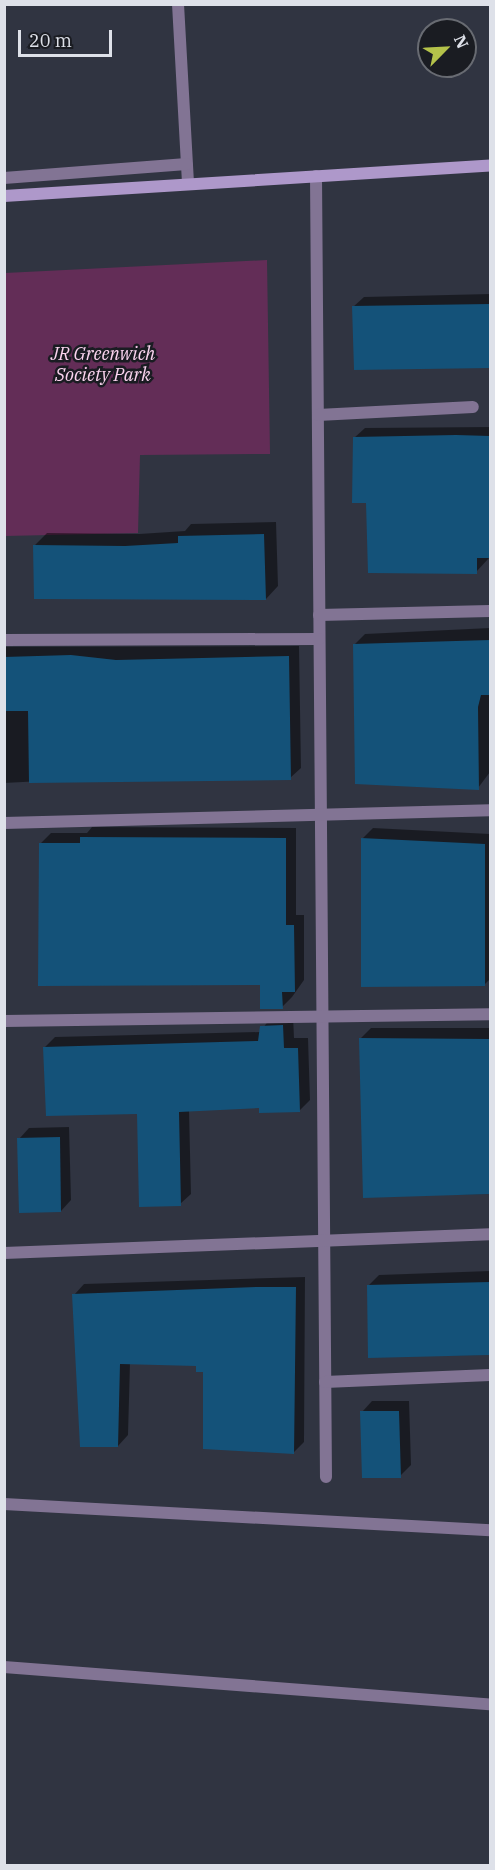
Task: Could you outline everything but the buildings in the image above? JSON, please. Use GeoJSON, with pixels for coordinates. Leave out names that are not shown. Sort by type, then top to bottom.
{"type":"FeatureCollection","features":[{"type":"Feature","properties":{"kind":"street"},"geometry":{"type":"LineString","coordinates":[[178,4],[188,184]]}},
{"type":"Feature","properties":{"kind":"street"},"geometry":{"type":"LineString","coordinates":[[4,178],[186,164]]}},
{"type":"Feature","properties":{"kind":"street"},"geometry":{"type":"LineString","coordinates":[[4,196],[490,165]]}},
{"type":"Feature","properties":{"kind":"street"},"geometry":{"type":"LineString","coordinates":[[316,176],[326,1478]]}},
{"type":"Feature","properties":{"kind":"street"},"geometry":{"type":"LineString","coordinates":[[318,415],[473,407]]}},
{"type":"Feature","properties":{"kind":"street"},"geometry":{"type":"LineString","coordinates":[[319,615],[490,611]]}},
{"type":"Feature","properties":{"kind":"street"},"geometry":{"type":"LineString","coordinates":[[4,640],[320,639]]}},
{"type":"Feature","properties":{"kind":"street"},"geometry":{"type":"LineString","coordinates":[[4,823],[490,810]]}},
{"type":"Feature","properties":{"kind":"street"},"geometry":{"type":"LineString","coordinates":[[4,1021],[490,1014]]}},
{"type":"Feature","properties":{"kind":"street"},"geometry":{"type":"LineString","coordinates":[[4,1253],[324,1244],[490,1234]]}},
{"type":"Feature","properties":{"kind":"street"},"geometry":{"type":"LineString","coordinates":[[325,1382],[490,1375]]}},
{"type":"Feature","properties":{"kind":"street"},"geometry":{"type":"LineString","coordinates":[[4,1504],[490,1530]]}},
{"type":"Feature","properties":{"kind":"street"},"geometry":{"type":"LineString","coordinates":[[4,1667],[490,1704]]}},
{"type":"Feature","properties":{"kind":"green space","name":"JR Greenwich Society Park"},"geometry":{"type":"Polygon","coordinates":[[[267,260],[270,454],[140,455],[138,533],[5,536],[5,273],[267,260]]]}}]}
